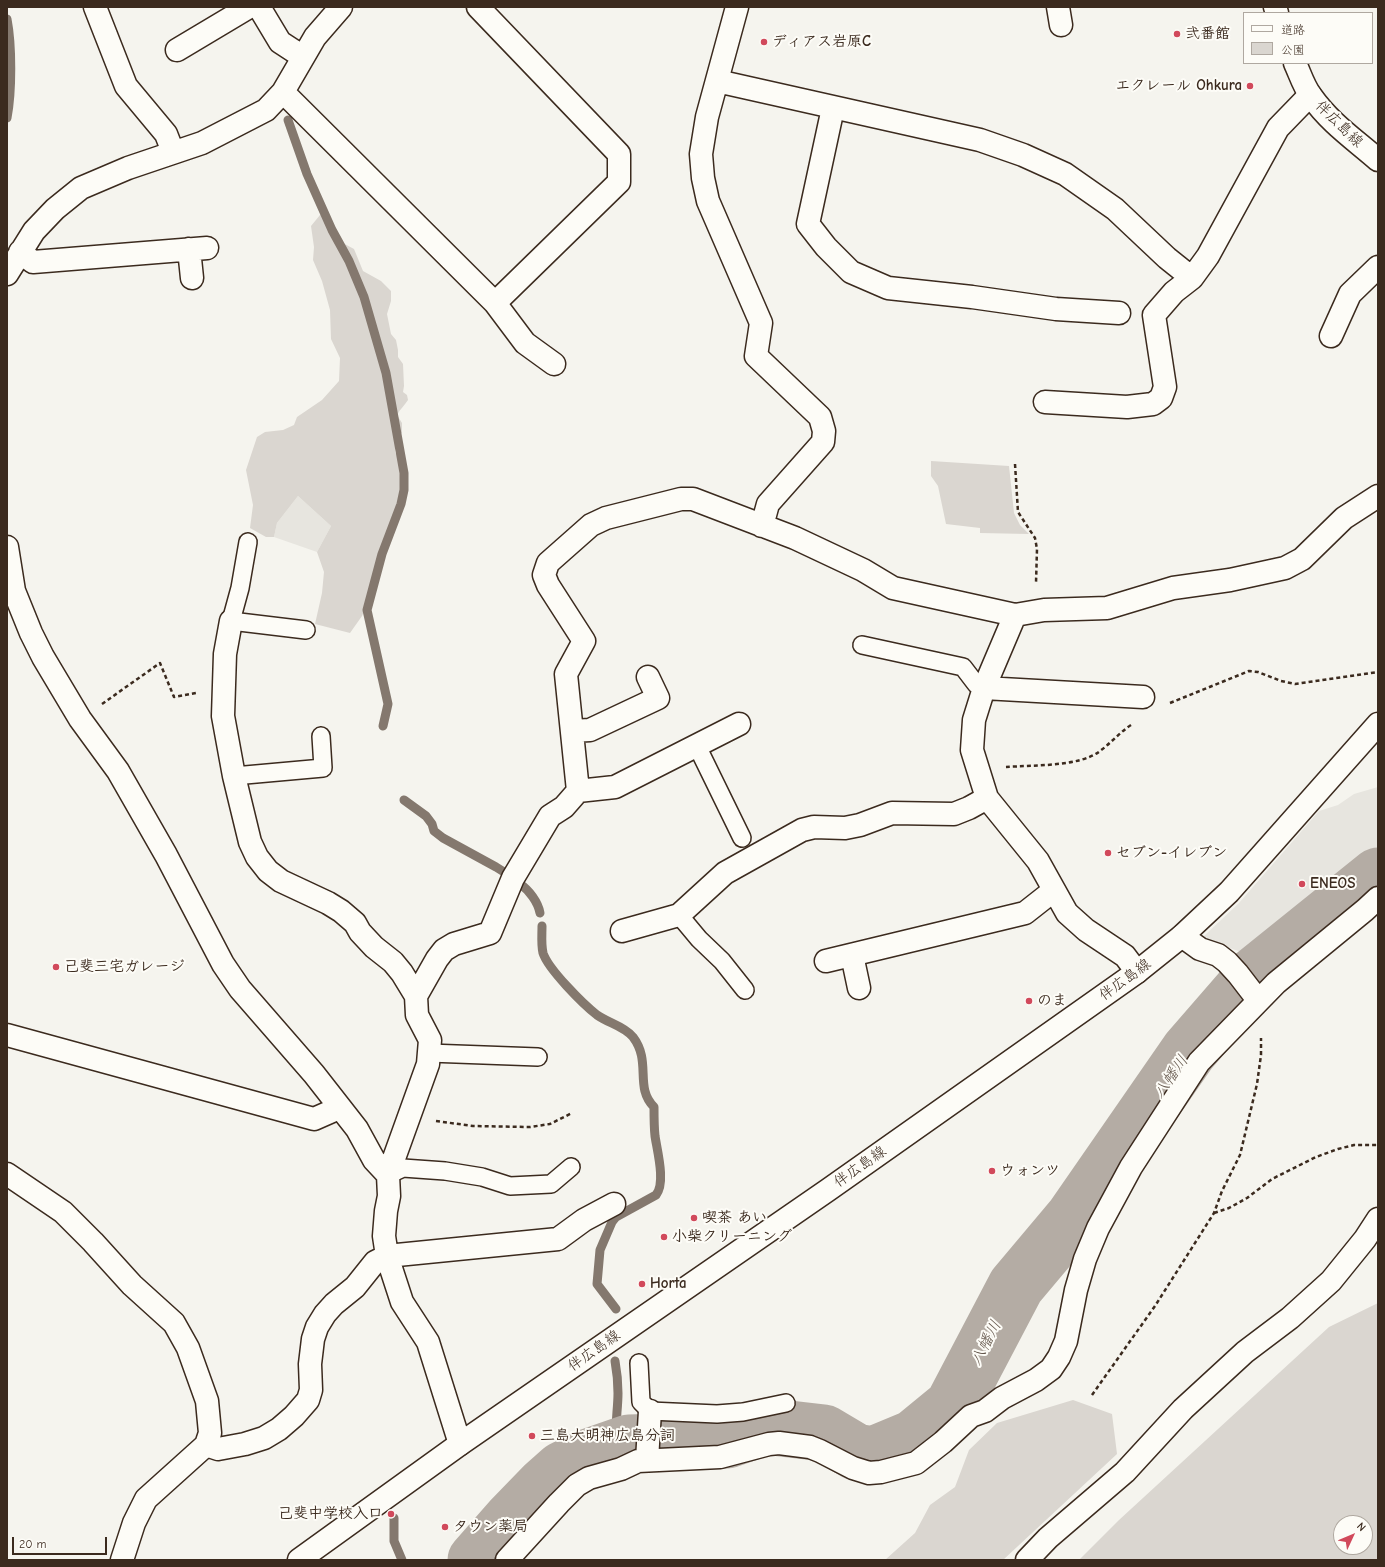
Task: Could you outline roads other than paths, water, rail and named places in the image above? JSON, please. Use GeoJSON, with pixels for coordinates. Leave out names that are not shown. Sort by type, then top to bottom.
{"type":"FeatureCollection","features":[{"type":"Feature","properties":{"kind":"street"},"geometry":{"type":"LineString","coordinates":[[95,7],[126,86],[166,134],[173,152]]}},
{"type":"Feature","properties":{"kind":"street"},"geometry":{"type":"LineString","coordinates":[[177,50],[249,7]]}},
{"type":"Feature","properties":{"kind":"street"},"geometry":{"type":"LineString","coordinates":[[259,7],[280,42],[303,57]]}},
{"type":"Feature","properties":{"kind":"street"},"geometry":{"type":"LineString","coordinates":[[7,274],[34,231],[81,188],[104,177],[202,143],[266,110],[283,92],[315,36],[341,7]]}},
{"type":"Feature","properties":{"kind":"street"},"geometry":{"type":"LineString","coordinates":[[478,7],[620,154],[619,182],[496,303]]}},
{"type":"Feature","properties":{"kind":"street"},"geometry":{"type":"LineString","coordinates":[[737,7],[707,117],[701,154],[703,178],[708,201],[761,323],[756,356],[820,417],[824,431],[823,442],[768,504],[762,526]]}},
{"type":"Feature","properties":{"kind":"street","name":"伴広島線"},"geometry":{"type":"LineString","coordinates":[[1295,64],[1310,95],[1339,128],[1378,160]]}},
{"type":"Feature","properties":{"kind":"street"},"geometry":{"type":"LineString","coordinates":[[717,81],[980,140],[1023,155],[1065,174],[1115,209],[1192,278]]}},
{"type":"Feature","properties":{"kind":"street"},"geometry":{"type":"LineString","coordinates":[[283,92],[496,303],[525,343],[554,364]]}},
{"type":"Feature","properties":{"kind":"street"},"geometry":{"type":"LineString","coordinates":[[1045,402],[1127,407],[1152,404],[1161,398],[1165,387],[1154,315],[1174,292],[1192,278],[1208,256],[1278,128],[1310,95]]}},
{"type":"Feature","properties":{"kind":"street"},"geometry":{"type":"LineString","coordinates":[[833,108],[808,224],[826,248],[851,272],[888,288],[972,297],[1056,309],[1119,313]]}},
{"type":"Feature","properties":{"kind":"street"},"geometry":{"type":"LineString","coordinates":[[20,252],[33,262],[198,248],[192,278]]}},
{"type":"Feature","properties":{"kind":"street"},"geometry":{"type":"LineString","coordinates":[[1331,336],[1350,294],[1378,267]]}},
{"type":"Feature","properties":{"kind":"street"},"geometry":{"type":"LineString","coordinates":[[578,791],[566,674],[584,641],[548,585],[544,574],[548,563],[591,525],[606,518],[681,499],[693,499],[795,538],[863,570],[893,588],[1025,613],[1044,610],[1107,608],[1173,588],[1230,580],[1285,568],[1302,559],[1344,518],[1378,496]]}},
{"type":"Feature","properties":{"kind":"street"},"geometry":{"type":"LineString","coordinates":[[7,546],[14,591],[31,633],[43,657],[80,719],[118,770],[166,855],[223,964],[240,989],[314,1074],[339,1108],[357,1129],[374,1160],[388,1175]]}},
{"type":"Feature","properties":{"kind":"street"},"geometry":{"type":"LineString","coordinates":[[1025,613],[984,688],[974,720],[972,750],[987,798],[1038,862],[1067,913],[1086,930],[1125,956],[1137,972]]}},
{"type":"Feature","properties":{"kind":"street"},"geometry":{"type":"LineString","coordinates":[[231,620],[225,654],[223,716],[234,776],[250,842],[257,857],[268,871],[281,881],[328,903],[341,911],[355,923],[360,932],[374,947],[393,962],[402,973],[416,996],[417,1015],[430,1040],[428,1064],[388,1175],[389,1196],[384,1236],[387,1256],[402,1302],[428,1342],[460,1444]]}},
{"type":"Feature","properties":{"kind":"street"},"geometry":{"type":"LineString","coordinates":[[572,731],[590,730],[658,698],[648,677]]}},
{"type":"Feature","properties":{"kind":"street"},"geometry":{"type":"LineString","coordinates":[[984,688],[1143,697]]}},
{"type":"Feature","properties":{"kind":"street"},"geometry":{"type":"LineString","coordinates":[[416,996],[437,959],[444,950],[454,944],[490,933],[513,878],[550,816],[564,807],[578,791],[615,787],[739,724]]}},
{"type":"Feature","properties":{"kind":"street","name":"伴広島線"},"geometry":{"type":"LineString","coordinates":[[299,1560],[460,1444],[828,1190],[1137,972],[1182,936],[1229,892],[1378,724]]}},
{"type":"Feature","properties":{"kind":"street"},"geometry":{"type":"LineString","coordinates":[[622,931],[679,915],[725,873],[802,830],[814,827],[845,828],[860,825],[892,813],[954,814],[987,798]]}},
{"type":"Feature","properties":{"kind":"street"},"geometry":{"type":"LineString","coordinates":[[826,961],[1025,913],[1054,891]]}},
{"type":"Feature","properties":{"kind":"street"},"geometry":{"type":"LineString","coordinates":[[507,1560],[577,1485],[589,1478],[621,1469],[648,1457],[720,1457],[769,1444],[779,1443],[810,1447],[852,1468],[870,1473],[881,1472],[916,1463],[943,1442],[972,1416],[984,1411],[1002,1398],[1051,1369],[1059,1357],[1066,1341],[1076,1290],[1085,1260],[1098,1228],[1131,1167],[1199,1062],[1256,997],[1276,983],[1378,898]]}},
{"type":"Feature","properties":{"kind":"street"},"geometry":{"type":"LineString","coordinates":[[1182,936],[1200,949],[1218,956],[1238,974],[1256,997]]}},
{"type":"Feature","properties":{"kind":"street"},"geometry":{"type":"LineString","coordinates":[[852,955],[859,988]]}},
{"type":"Feature","properties":{"kind":"street"},"geometry":{"type":"LineString","coordinates":[[7,1035],[314,1119],[339,1108]]}},
{"type":"Feature","properties":{"kind":"street"},"geometry":{"type":"LineString","coordinates":[[7,1174],[63,1212],[93,1242],[132,1286],[174,1323],[188,1348],[207,1401],[210,1433],[206,1445],[146,1499],[134,1523],[122,1560]]}},
{"type":"Feature","properties":{"kind":"street"},"geometry":{"type":"LineString","coordinates":[[206,1445],[218,1449],[245,1444],[279,1429],[294,1416],[308,1400],[311,1390],[310,1364],[313,1339],[317,1327],[325,1314],[334,1304],[355,1287],[375,1262],[387,1256],[558,1239],[584,1220],[614,1204]]}},
{"type":"Feature","properties":{"kind":"street"},"geometry":{"type":"LineString","coordinates":[[1027,1560],[1048,1538],[1125,1472],[1183,1408],[1245,1352],[1290,1318],[1331,1282],[1365,1239],[1378,1218]]}},
{"type":"Feature","properties":{"kind":"street"},"geometry":{"type":"LineString","coordinates":[[648,1457],[649,1418]]}},
{"type":"Feature","properties":{"kind":"lane"},"geometry":{"type":"LineString","coordinates":[[248,542],[240,588],[231,620],[306,630]]}},
{"type":"Feature","properties":{"kind":"lane"},"geometry":{"type":"LineString","coordinates":[[862,645],[963,667],[976,684],[984,688]]}},
{"type":"Feature","properties":{"kind":"lane"},"geometry":{"type":"LineString","coordinates":[[234,776],[322,768],[321,736]]}},
{"type":"Feature","properties":{"kind":"lane"},"geometry":{"type":"LineString","coordinates":[[697,746],[742,838]]}},
{"type":"Feature","properties":{"kind":"lane"},"geometry":{"type":"LineString","coordinates":[[679,915],[699,939],[722,961],[745,990]]}},
{"type":"Feature","properties":{"kind":"lane"},"geometry":{"type":"LineString","coordinates":[[429,1053],[538,1057]]}},
{"type":"Feature","properties":{"kind":"lane"},"geometry":{"type":"LineString","coordinates":[[388,1175],[403,1168],[445,1171],[482,1177],[510,1186],[551,1184],[571,1167]]}},
{"type":"Feature","properties":{"kind":"lane"},"geometry":{"type":"LineString","coordinates":[[639,1363],[641,1402],[649,1418],[743,1412],[786,1403]]}},
{"type":"Feature","properties":{"kind":"waterway"},"geometry":{"type":"LineString","coordinates":[[7,19],[11,68],[7,118]]}},
{"type":"Feature","properties":{"kind":"waterway"},"geometry":{"type":"LineString","coordinates":[[288,120],[307,174],[332,230],[349,261],[364,297],[386,373],[404,473],[404,490],[401,504],[382,554],[367,610],[388,704],[383,726]]}},
{"type":"Feature","properties":{"kind":"waterway"},"geometry":{"type":"LineString","coordinates":[[404,800],[426,816],[432,824],[434,831],[443,838],[504,872]]}},
{"type":"Feature","properties":{"kind":"waterway","name":"八幡川"},"geometry":{"type":"LineString","coordinates":[[476,1560],[512,1519],[562,1470],[586,1458],[629,1443],[727,1440],[759,1429],[772,1427],[824,1433],[856,1452],[873,1455],[914,1438],[953,1406],[1016,1286],[1074,1217],[1189,1051],[1255,975],[1378,876]]}},
{"type":"Feature","properties":{"kind":"waterway"},"geometry":{"type":"LineString","coordinates":[[520,884],[533,897],[540,913]]}},
{"type":"Feature","properties":{"kind":"waterway"},"geometry":{"type":"LineString","coordinates":[[542,926],[543,953],[546,960],[559,977],[583,1003],[601,1018],[621,1027],[629,1033],[639,1046],[643,1065],[645,1091],[648,1099],[654,1107],[655,1136],[661,1175],[659,1190],[656,1195],[616,1217],[612,1222],[600,1250],[597,1284],[616,1309]]}},
{"type":"Feature","properties":{"kind":"waterway"},"geometry":{"type":"LineString","coordinates":[[615,1361],[618,1389],[616,1426],[617,1447]]}},
{"type":"Feature","properties":{"kind":"waterway"},"geometry":{"type":"LineString","coordinates":[[394,1518],[394,1541],[402,1560]]}},
{"type":"Feature","properties":{"kind":"place","name":"弐番館"},"geometry":{"type":"Point","coordinates":[1177,34]}},
{"type":"Feature","properties":{"kind":"place","name":"ディアス岩原C"},"geometry":{"type":"Point","coordinates":[764,42]}},
{"type":"Feature","properties":{"kind":"place","name":"エクレール Ohkura"},"geometry":{"type":"Point","coordinates":[1250,86]}},
{"type":"Feature","properties":{"kind":"place","name":"セブン-イレブン"},"geometry":{"type":"Point","coordinates":[1108,853]}},
{"type":"Feature","properties":{"kind":"place","name":"ENEOS"},"geometry":{"type":"Point","coordinates":[1302,884]}},
{"type":"Feature","properties":{"kind":"place","name":"己斐三宅ガレージ"},"geometry":{"type":"Point","coordinates":[56,967]}},
{"type":"Feature","properties":{"kind":"place","name":"のま"},"geometry":{"type":"Point","coordinates":[1029,1001]}},
{"type":"Feature","properties":{"kind":"place","name":"ウォンツ"},"geometry":{"type":"Point","coordinates":[992,1171]}},
{"type":"Feature","properties":{"kind":"place","name":"喫茶 あい"},"geometry":{"type":"Point","coordinates":[694,1218]}},
{"type":"Feature","properties":{"kind":"place","name":"小柴クリーニング"},"geometry":{"type":"Point","coordinates":[664,1237]}},
{"type":"Feature","properties":{"kind":"place","name":"Horta"},"geometry":{"type":"Point","coordinates":[642,1284]}},
{"type":"Feature","properties":{"kind":"place","name":"三島大明神広島分詞"},"geometry":{"type":"Point","coordinates":[532,1436]}},
{"type":"Feature","properties":{"kind":"place","name":"己斐中学校入口"},"geometry":{"type":"Point","coordinates":[391,1514]}},
{"type":"Feature","properties":{"kind":"place","name":"タウン薬局"},"geometry":{"type":"Point","coordinates":[445,1527]}}]}
